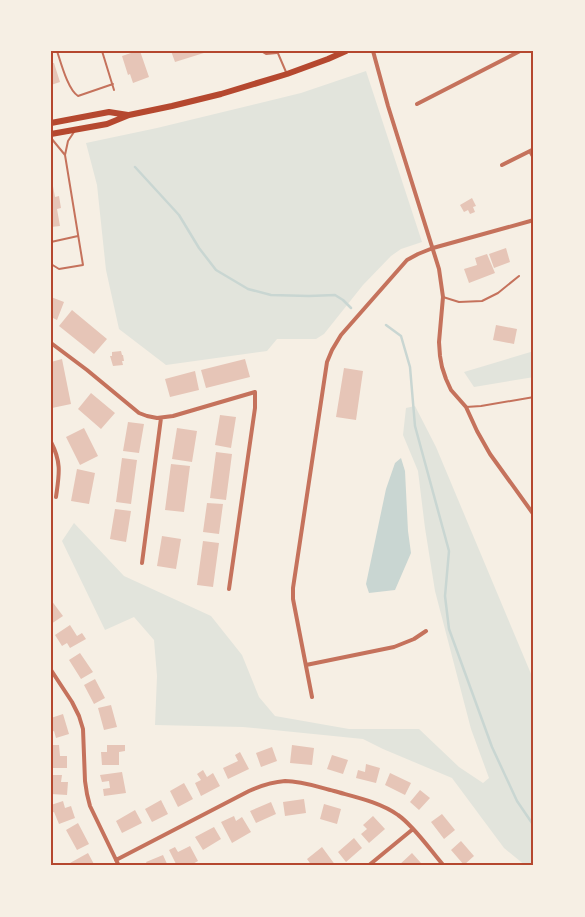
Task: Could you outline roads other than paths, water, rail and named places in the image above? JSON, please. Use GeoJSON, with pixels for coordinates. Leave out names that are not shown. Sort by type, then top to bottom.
{"type":"FeatureCollection","features":[{"type":"Feature","properties":{"kind":"main road"},"geometry":{"type":"LineString","coordinates":[[51,134],[106,124],[129,115],[210,97],[287,74],[346,51]]}},
{"type":"Feature","properties":{"kind":"main road"},"geometry":{"type":"LineString","coordinates":[[51,123],[109,112],[129,115]]}},
{"type":"Feature","properties":{"kind":"street"},"geometry":{"type":"LineString","coordinates":[[373,51],[439,270],[444,297],[439,342],[442,367],[446,379],[452,390],[466,406],[490,454],[534,515]]}},
{"type":"Feature","properties":{"kind":"street"},"geometry":{"type":"LineString","coordinates":[[417,104],[520,51]]}},
{"type":"Feature","properties":{"kind":"street"},"geometry":{"type":"LineString","coordinates":[[502,165],[532,150],[534,158]]}},
{"type":"Feature","properties":{"kind":"street"},"geometry":{"type":"LineString","coordinates":[[312,697],[293,599],[293,588],[327,362],[332,350],[341,335],[406,260],[433,248],[534,220]]}},
{"type":"Feature","properties":{"kind":"street"},"geometry":{"type":"LineString","coordinates":[[51,343],[132,408],[147,416],[161,418],[173,416],[255,392],[254,418],[229,590]]}},
{"type":"Feature","properties":{"kind":"street"},"geometry":{"type":"LineString","coordinates":[[142,563],[161,418]]}},
{"type":"Feature","properties":{"kind":"street"},"geometry":{"type":"LineString","coordinates":[[51,442],[58,459],[59,469],[56,497]]}},
{"type":"Feature","properties":{"kind":"street"},"geometry":{"type":"LineString","coordinates":[[306,665],[394,647],[414,639],[426,631]]}},
{"type":"Feature","properties":{"kind":"street"},"geometry":{"type":"LineString","coordinates":[[51,670],[79,716],[85,745],[87,794],[90,806],[119,866]]}},
{"type":"Feature","properties":{"kind":"street"},"geometry":{"type":"LineString","coordinates":[[116,860],[249,791],[284,781],[305,784],[381,806],[396,814],[412,829],[444,866]]}},
{"type":"Feature","properties":{"kind":"street"},"geometry":{"type":"LineString","coordinates":[[368,866],[412,829]]}},
{"type":"Feature","properties":{"kind":"lane"},"geometry":{"type":"LineString","coordinates":[[57,51],[74,93],[78,96],[113,84]]}},
{"type":"Feature","properties":{"kind":"lane"},"geometry":{"type":"LineString","coordinates":[[102,51],[114,90]]}},
{"type":"Feature","properties":{"kind":"lane"},"geometry":{"type":"LineString","coordinates":[[261,51],[266,54],[277,52],[287,74]]}},
{"type":"Feature","properties":{"kind":"lane"},"geometry":{"type":"LineString","coordinates":[[51,264],[59,269],[83,265],[65,156],[68,141],[75,130]]}},
{"type":"Feature","properties":{"kind":"lane"},"geometry":{"type":"LineString","coordinates":[[51,138],[65,156]]}},
{"type":"Feature","properties":{"kind":"lane"},"geometry":{"type":"LineString","coordinates":[[51,242],[78,236]]}},
{"type":"Feature","properties":{"kind":"lane"},"geometry":{"type":"LineString","coordinates":[[444,297],[459,302],[482,301],[498,293],[519,276]]}},
{"type":"Feature","properties":{"kind":"lane"},"geometry":{"type":"LineString","coordinates":[[466,406],[481,406],[534,397]]}},
{"type":"Feature","properties":{"kind":"waterway"},"geometry":{"type":"LineString","coordinates":[[135,167],[179,215],[199,248],[216,270],[248,289],[271,295],[335,295],[351,308]]}},
{"type":"Feature","properties":{"kind":"waterway"},"geometry":{"type":"LineString","coordinates":[[386,325],[401,336],[410,367],[415,426],[449,551],[445,596],[449,629],[492,747],[517,801],[534,826]]}}]}
